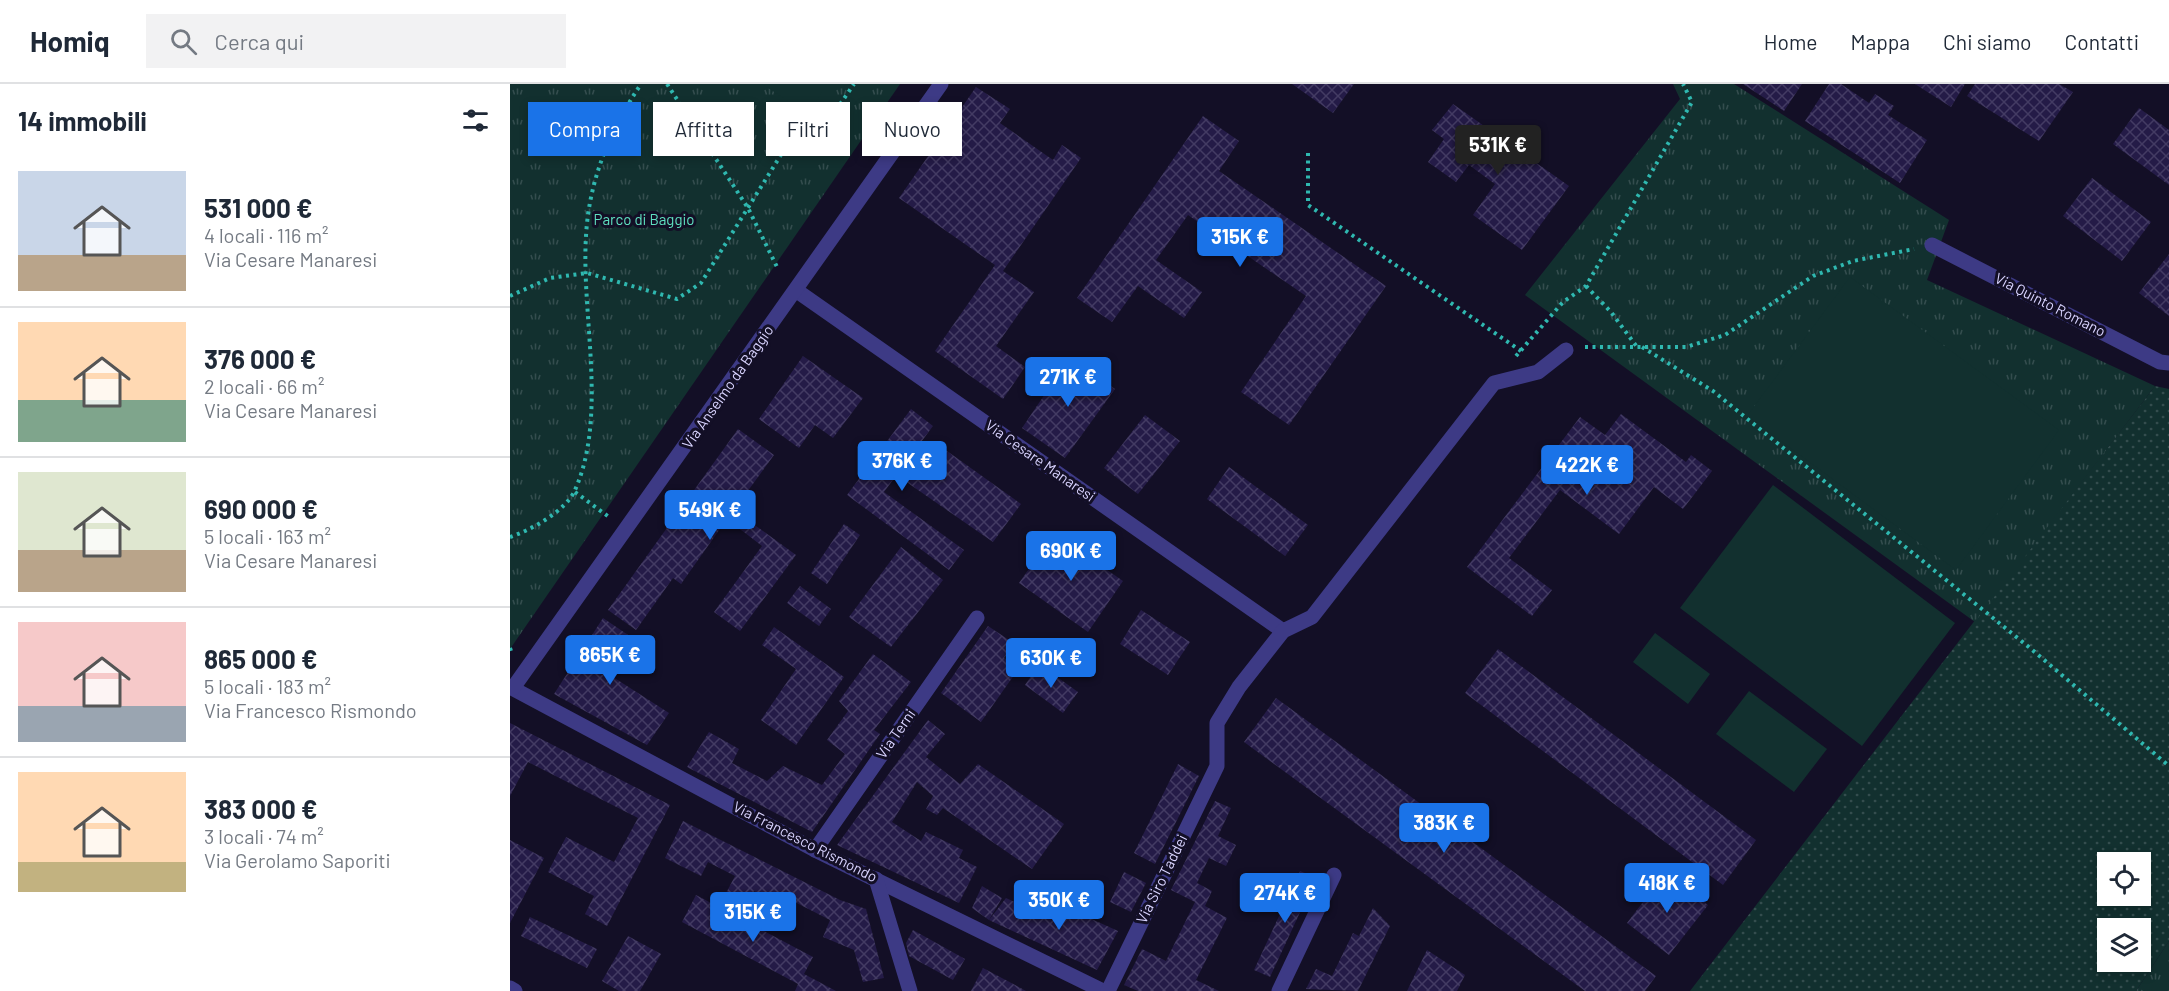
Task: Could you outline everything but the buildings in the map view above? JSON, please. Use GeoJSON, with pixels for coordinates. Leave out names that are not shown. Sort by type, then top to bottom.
{"type":"FeatureCollection","features":[{"type":"Feature","properties":{"kind":"street","name":"Via Anselmo da Baggio"},"geometry":{"type":"LineString","coordinates":[[512,688],[941,84]]}},
{"type":"Feature","properties":{"kind":"street","name":"Via Quinto Romano"},"geometry":{"type":"LineString","coordinates":[[1932,245],[2160,362],[2169,363]]}},
{"type":"Feature","properties":{"kind":"street","name":"Via Cesare Manaresi"},"geometry":{"type":"LineString","coordinates":[[796,291],[1283,631]]}},
{"type":"Feature","properties":{"kind":"street"},"geometry":{"type":"LineString","coordinates":[[1283,631],[1312,617],[1494,383],[1538,372],[1566,350]]}},
{"type":"Feature","properties":{"kind":"street","name":"Via Terni"},"geometry":{"type":"LineString","coordinates":[[815,850],[977,618]]}},
{"type":"Feature","properties":{"kind":"street","name":"Via Siro Taddei"},"geometry":{"type":"LineString","coordinates":[[1108,991],[1217,766],[1217,723],[1239,687],[1283,631]]}},
{"type":"Feature","properties":{"kind":"street","name":"Via Francesco Rismondo"},"geometry":{"type":"LineString","coordinates":[[512,688],[815,850],[1103,991]]}},
{"type":"Feature","properties":{"kind":"street"},"geometry":{"type":"LineString","coordinates":[[1279,991],[1334,875]]}},
{"type":"Feature","properties":{"kind":"street"},"geometry":{"type":"LineString","coordinates":[[876,879],[910,991]]}},
{"type":"Feature","properties":{"kind":"street"},"geometry":{"type":"LineString","coordinates":[[510,988],[516,991]]}},
{"type":"Feature","properties":{"kind":"path"},"geometry":{"type":"LineString","coordinates":[[510,537],[549,518],[575,492],[588,449],[591,382],[586,238],[591,192],[606,146],[641,84]]}},
{"type":"Feature","properties":{"kind":"path"},"geometry":{"type":"LineString","coordinates":[[667,84],[748,208],[778,269]]}},
{"type":"Feature","properties":{"kind":"path"},"geometry":{"type":"LineString","coordinates":[[510,296],[550,278],[587,273],[677,299],[702,283],[794,134],[812,145],[854,84]]}},
{"type":"Feature","properties":{"kind":"path"},"geometry":{"type":"LineString","coordinates":[[1494,383],[1563,302],[1586,286],[1692,102],[1683,84]]}},
{"type":"Feature","properties":{"kind":"path"},"geometry":{"type":"LineString","coordinates":[[1308,153],[1308,206],[1521,351]]}},
{"type":"Feature","properties":{"kind":"path"},"geometry":{"type":"LineString","coordinates":[[1566,350],[1686,347],[1725,335],[1813,276],[1853,261],[1932,245]]}},
{"type":"Feature","properties":{"kind":"path"},"geometry":{"type":"LineString","coordinates":[[1586,286],[1611,312],[1639,347],[1713,391],[2030,648],[2169,765]]}},
{"type":"Feature","properties":{"kind":"path"},"geometry":{"type":"LineString","coordinates":[[575,492],[609,517]]}},
{"type":"Feature","properties":{"kind":"green space","name":"Parco di Baggio"},"geometry":{"type":"Polygon","coordinates":[[[510,84],[900,84],[888,102],[862,102],[862,139],[510,649],[510,84]]]}},
{"type":"Feature","properties":{"kind":"green space"},"geometry":{"type":"Polygon","coordinates":[[[762,84],[827,84],[816,102],[790,102],[762,84]]]}},
{"type":"Feature","properties":{"kind":"green space"},"geometry":{"type":"Polygon","coordinates":[[[1673,84],[1734,84],[1949,220],[1927,280],[2155,386],[1975,622],[1525,295],[1680,99],[1673,84]]]}},
{"type":"Feature","properties":{"kind":"green space"},"geometry":{"type":"Polygon","coordinates":[[[1850,277],[2059,430],[1956,570],[1747,416],[1850,277]]]}},
{"type":"Feature","properties":{"kind":"green space"},"geometry":{"type":"Polygon","coordinates":[[[2155,386],[2169,389],[2169,941],[2151,968],[2151,918],[2097,918],[2097,972],[2149,972],[2136,991],[1690,991],[2155,386]]]}},
{"type":"Feature","properties":{"kind":"green space"},"geometry":{"type":"Polygon","coordinates":[[[1773,485],[1955,623],[1862,746],[1680,608],[1773,485]]]}},
{"type":"Feature","properties":{"kind":"green space"},"geometry":{"type":"Polygon","coordinates":[[[1655,633],[1710,674],[1688,704],[1633,662],[1655,633]]]}},
{"type":"Feature","properties":{"kind":"green space"},"geometry":{"type":"Polygon","coordinates":[[[1749,691],[1827,749],[1794,792],[1716,734],[1749,691]]]}},
{"type":"Feature","properties":{"kind":"green space"},"geometry":{"type":"Polygon","coordinates":[[[2169,941],[2169,991],[2136,991],[2149,972],[2151,972],[2151,968],[2169,941]]]}}]}
